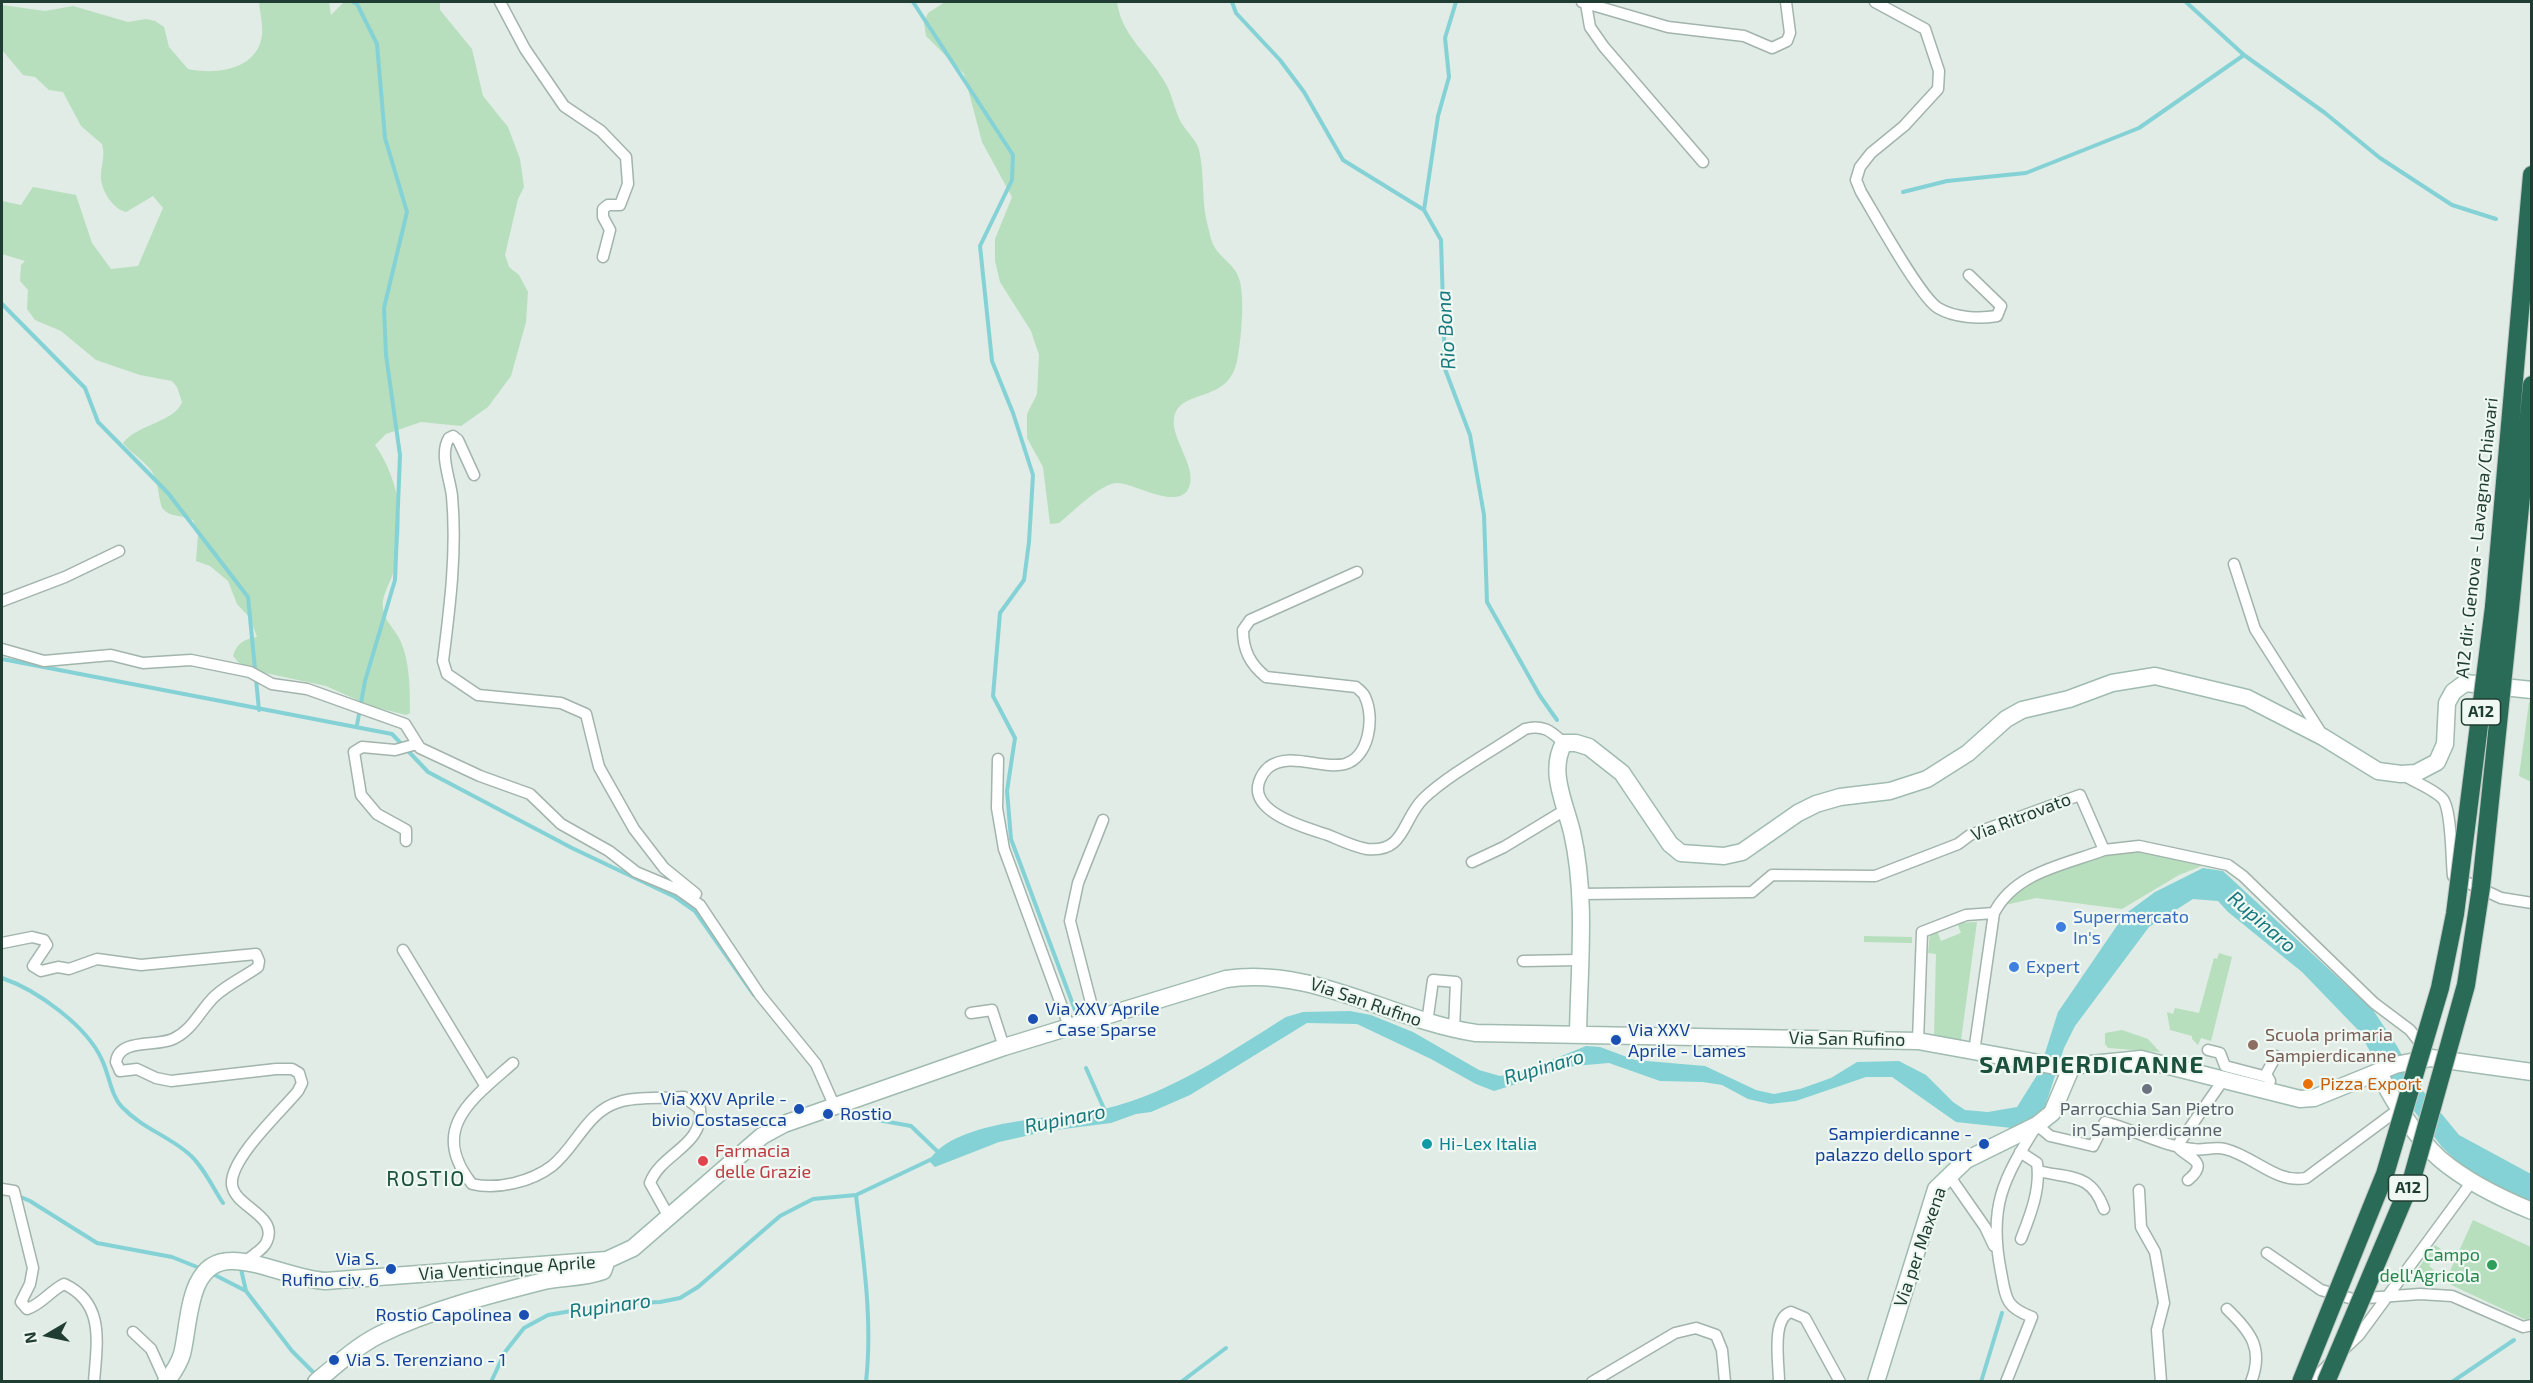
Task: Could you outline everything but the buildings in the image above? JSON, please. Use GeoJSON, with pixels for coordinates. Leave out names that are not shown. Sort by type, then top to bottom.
{"type":"FeatureCollection","features":[{"type":"Feature","properties":{"kind":"highway","name":"A12 dir. Genova - Lavagna/Chiavari"},"geometry":{"type":"LineString","coordinates":[[2301,1382],[2385,1174],[2440,988],[2455,914],[2502,607],[2532,175]]}},
{"type":"Feature","properties":{"kind":"highway","name":"A12"},"geometry":{"type":"LineString","coordinates":[[2326,1382],[2412,1179],[2466,985],[2481,887],[2502,607],[2532,385]]}},
{"type":"Feature","properties":{"kind":"main road"},"geometry":{"type":"LineString","coordinates":[[1578,1034],[1580,894],[1576,852],[1556,766],[1564,743],[1576,742],[1589,747],[1622,773],[1670,844],[1681,853],[1724,856],[1742,852],[1798,813],[1816,804],[1840,797],[1890,791],[1927,778],[1968,753],[2006,718],[2022,710],[2069,699],[2112,683],[2136,678],[2155,676],[2247,698],[2323,737],[2378,771],[2401,774],[2416,773],[2436,762],[2445,744],[2447,703],[2453,692],[2465,683],[2532,690]]}},
{"type":"Feature","properties":{"kind":"main road","name":"Via San Rufino"},"geometry":{"type":"LineString","coordinates":[[834,1104],[1095,1018],[1226,979],[1249,975],[1309,982],[1427,1023],[1476,1033],[1918,1041],[2066,1067],[2141,1059],[2300,1099],[2314,1098],[2410,1061],[2431,1058],[2532,1072]]}},
{"type":"Feature","properties":{"kind":"main road","name":"Via per Maxena"},"geometry":{"type":"LineString","coordinates":[[1876,1382],[1936,1189],[1948,1174],[1966,1160],[2037,1125],[2052,1113],[2066,1067]]}},
{"type":"Feature","properties":{"kind":"main road"},"geometry":{"type":"LineString","coordinates":[[2379,1073],[2399,1109],[2439,1158],[2499,1198],[2532,1211]]}},
{"type":"Feature","properties":{"kind":"main road","name":"Via Venticinque Aprile"},"geometry":{"type":"LineString","coordinates":[[166,1382],[181,1356],[194,1291],[205,1271],[216,1264],[231,1261],[245,1263],[305,1280],[325,1281],[607,1260],[633,1248],[762,1136],[784,1124],[834,1104]]}},
{"type":"Feature","properties":{"kind":"main road"},"geometry":{"type":"LineString","coordinates":[[323,1379],[377,1336],[470,1300],[547,1281],[591,1275],[603,1271],[607,1260]]}},
{"type":"Feature","properties":{"kind":"street"},"geometry":{"type":"LineString","coordinates":[[500,2],[525,50],[564,106],[601,131],[626,158],[628,184],[620,205],[609,205],[603,209],[603,217],[610,230],[603,257]]}},
{"type":"Feature","properties":{"kind":"street"},"geometry":{"type":"LineString","coordinates":[[1703,162],[1604,47],[1590,27],[1584,3],[1668,27],[1744,36],[1772,48],[1787,41],[1790,33],[1786,2]]}},
{"type":"Feature","properties":{"kind":"street"},"geometry":{"type":"LineString","coordinates":[[1875,2],[1925,29],[1939,71],[1938,89],[1904,126],[1871,153],[1860,167],[1856,180],[1861,192],[1915,279],[1937,307],[1955,314],[1983,318],[1997,316],[2001,306],[1969,275]]}},
{"type":"Feature","properties":{"kind":"street"},"geometry":{"type":"LineString","coordinates":[[474,475],[458,440],[453,436],[449,438],[445,451],[452,495],[454,568],[443,661],[447,674],[478,695],[561,703],[586,714],[599,767],[621,808],[664,868],[696,894],[700,905],[760,995],[816,1064],[834,1104]]}},
{"type":"Feature","properties":{"kind":"street"},"geometry":{"type":"LineString","coordinates":[[2,602],[65,577],[119,551]]}},
{"type":"Feature","properties":{"kind":"street"},"geometry":{"type":"LineString","coordinates":[[2234,564],[2255,629],[2323,737]]}},
{"type":"Feature","properties":{"kind":"street"},"geometry":{"type":"LineString","coordinates":[[1357,572],[1250,620],[1243,630],[1246,654],[1256,669],[1266,677],[1356,687],[1365,696],[1368,710],[1366,746],[1359,757],[1344,764],[1280,761],[1269,766],[1261,776],[1257,788],[1263,803],[1278,816],[1362,848],[1378,850],[1398,840],[1423,799],[1525,729],[1536,726],[1546,728],[1564,743]]}},
{"type":"Feature","properties":{"kind":"street"},"geometry":{"type":"LineString","coordinates":[[2,649],[44,661],[111,655],[143,663],[191,660],[250,672],[272,684],[307,689],[405,724],[420,748],[480,776],[530,794],[561,824],[609,851],[636,872],[680,890],[700,905]]}},
{"type":"Feature","properties":{"kind":"street"},"geometry":{"type":"LineString","coordinates":[[406,841],[406,830],[377,814],[361,795],[354,752],[362,747],[395,750],[417,744]]}},
{"type":"Feature","properties":{"kind":"street"},"geometry":{"type":"LineString","coordinates":[[998,759],[998,808],[1004,849],[1070,1026]]}},
{"type":"Feature","properties":{"kind":"street"},"geometry":{"type":"LineString","coordinates":[[2401,774],[2442,799],[2450,813],[2449,847],[2453,876],[2501,898],[2532,903]]}},
{"type":"Feature","properties":{"kind":"street","name":"Via Ritrovato"},"geometry":{"type":"LineString","coordinates":[[1580,894],[1752,892],[1772,875],[1875,876],[1958,844],[1970,835],[2079,795],[2104,850]]}},
{"type":"Feature","properties":{"kind":"street"},"geometry":{"type":"LineString","coordinates":[[1472,862],[1504,847],[1565,810]]}},
{"type":"Feature","properties":{"kind":"street"},"geometry":{"type":"LineString","coordinates":[[1095,1018],[1082,976],[1070,921],[1078,883],[1103,820]]}},
{"type":"Feature","properties":{"kind":"street"},"geometry":{"type":"LineString","coordinates":[[1974,1052],[1994,913],[2002,898],[2025,878],[2104,850],[2139,846],[2228,865],[2277,906],[2374,1003],[2410,1030],[2431,1058]]}},
{"type":"Feature","properties":{"kind":"street","name":"Via San Rufino"},"geometry":{"type":"LineString","coordinates":[[1918,1041],[1922,932],[1966,915],[1994,913]]}},
{"type":"Feature","properties":{"kind":"street"},"geometry":{"type":"LineString","coordinates":[[2,943],[32,937],[44,940],[47,945],[45,950],[33,966],[41,971],[58,967],[69,969],[98,959],[141,965],[256,954],[260,961],[258,967],[226,986],[212,998],[187,1030],[172,1040],[126,1047],[120,1052],[116,1062],[120,1071],[137,1069],[156,1078],[171,1081],[276,1069],[292,1069],[299,1073],[302,1083],[298,1091],[236,1166],[232,1185],[237,1195],[265,1221],[269,1232],[267,1242],[245,1263]]}},
{"type":"Feature","properties":{"kind":"street"},"geometry":{"type":"LineString","coordinates":[[403,950],[486,1087]]}},
{"type":"Feature","properties":{"kind":"street"},"geometry":{"type":"LineString","coordinates":[[1522,961],[1579,960]]}},
{"type":"Feature","properties":{"kind":"street"},"geometry":{"type":"LineString","coordinates":[[1427,1023],[1433,980],[1456,982],[1454,1030]]}},
{"type":"Feature","properties":{"kind":"street"},"geometry":{"type":"LineString","coordinates":[[971,1013],[992,1010],[1004,1047]]}},
{"type":"Feature","properties":{"kind":"street"},"geometry":{"type":"LineString","coordinates":[[2208,1050],[2220,1053],[2225,1066],[2269,1079],[2266,1074],[2276,1056]]}},
{"type":"Feature","properties":{"kind":"street"},"geometry":{"type":"LineString","coordinates":[[513,1063],[471,1100],[453,1134],[455,1154],[461,1170],[472,1184],[497,1187],[526,1178],[552,1166],[590,1120],[618,1102],[684,1097],[700,1109],[700,1126],[695,1135],[656,1173],[650,1183],[669,1217]]}},
{"type":"Feature","properties":{"kind":"street"},"geometry":{"type":"LineString","coordinates":[[2177,1146],[2224,1079]]}},
{"type":"Feature","properties":{"kind":"street"},"geometry":{"type":"LineString","coordinates":[[2006,1382],[2032,1317],[2014,1310],[2007,1298],[1997,1252],[1995,1215],[2003,1188],[2020,1152],[2037,1125],[2050,1136],[2093,1146],[2105,1122],[2144,1133],[2160,1142],[2194,1150],[2225,1149],[2293,1180],[2306,1178],[2399,1109]]}},
{"type":"Feature","properties":{"kind":"street"},"geometry":{"type":"LineString","coordinates":[[2177,1146],[2194,1158],[2198,1166],[2196,1173],[2188,1180]]}},
{"type":"Feature","properties":{"kind":"street"},"geometry":{"type":"LineString","coordinates":[[2020,1152],[2037,1163],[2038,1171],[2032,1211],[2021,1239]]}},
{"type":"Feature","properties":{"kind":"street"},"geometry":{"type":"LineString","coordinates":[[2038,1171],[2087,1182],[2099,1194],[2104,1209]]}},
{"type":"Feature","properties":{"kind":"street"},"geometry":{"type":"LineString","coordinates":[[1948,1174],[1985,1227],[1997,1252]]}},
{"type":"Feature","properties":{"kind":"street"},"geometry":{"type":"LineString","coordinates":[[2311,1382],[2359,1335],[2473,1180]]}},
{"type":"Feature","properties":{"kind":"street"},"geometry":{"type":"LineString","coordinates":[[2,1189],[14,1191],[33,1268],[30,1284],[21,1302],[23,1307],[27,1309],[37,1306],[51,1290],[64,1284],[80,1292],[91,1307],[96,1329],[94,1382]]}},
{"type":"Feature","properties":{"kind":"street"},"geometry":{"type":"LineString","coordinates":[[2139,1190],[2141,1227],[2155,1252],[2164,1303],[2157,1330],[2161,1382]]}},
{"type":"Feature","properties":{"kind":"street"},"geometry":{"type":"LineString","coordinates":[[2267,1253],[2321,1290],[2354,1299],[2388,1296],[2452,1296],[2523,1327],[2528,1328],[2532,1325]]}},
{"type":"Feature","properties":{"kind":"street"},"geometry":{"type":"LineString","coordinates":[[2227,1309],[2256,1345],[2256,1367],[2251,1382]]}},
{"type":"Feature","properties":{"kind":"street"},"geometry":{"type":"LineString","coordinates":[[1779,1382],[1778,1326],[1782,1317],[1791,1312],[1804,1318],[1840,1382]]}},
{"type":"Feature","properties":{"kind":"street"},"geometry":{"type":"LineString","coordinates":[[1592,1382],[1675,1333],[1696,1328],[1716,1335],[1722,1350],[1725,1382]]}},
{"type":"Feature","properties":{"kind":"street"},"geometry":{"type":"LineString","coordinates":[[133,1332],[151,1349],[166,1382]]}},
{"type":"Feature","properties":{"kind":"green space"},"geometry":{"type":"Polygon","coordinates":[[[259,2],[329,2],[331,15],[344,2],[440,2],[440,10],[472,49],[483,96],[508,127],[520,159],[524,187],[518,199],[505,255],[509,267],[519,275],[528,292],[526,322],[511,376],[488,407],[461,426],[421,422],[386,434],[375,445],[391,475],[399,507],[397,556],[383,604],[385,617],[400,640],[406,657],[410,713],[406,715],[371,706],[326,686],[256,671],[239,663],[233,656],[239,645],[245,640],[257,637],[250,618],[237,604],[228,581],[210,566],[196,561],[198,534],[193,520],[163,509],[153,474],[147,465],[123,443],[138,431],[164,419],[178,409],[182,402],[177,387],[172,381],[140,375],[96,360],[61,331],[35,320],[27,309],[28,290],[20,281],[21,265],[25,261],[2,254],[2,201],[21,205],[33,187],[76,195],[92,243],[111,269],[138,266],[163,208],[153,196],[126,212],[111,202],[104,191],[101,179],[102,144],[81,126],[63,92],[49,90],[35,77],[23,75],[2,50],[2,5],[45,11],[73,6],[128,22],[146,19],[155,21],[164,27],[169,47],[188,69],[210,71],[234,67],[253,56],[259,47],[262,35],[259,2]]]}},
{"type":"Feature","properties":{"kind":"green space"},"geometry":{"type":"Polygon","coordinates":[[[945,2],[1117,2],[1125,26],[1160,75],[1182,124],[1198,147],[1208,227],[1215,248],[1234,268],[1238,276],[1242,294],[1242,318],[1239,353],[1232,375],[1215,390],[1185,402],[1178,408],[1174,418],[1176,435],[1190,474],[1187,491],[1181,496],[1164,496],[1125,484],[1111,484],[1096,492],[1059,523],[1050,524],[1043,467],[1027,438],[1027,414],[1037,394],[1039,355],[1031,331],[1000,282],[995,261],[995,239],[1012,197],[982,142],[964,74],[926,36],[924,23],[928,13],[945,2]]]}},
{"type":"Feature","properties":{"kind":"green space"},"geometry":{"type":"Polygon","coordinates":[[[2529,702],[2532,702],[2531,782],[2519,776],[2529,702]]]}},
{"type":"Feature","properties":{"kind":"green space"},"geometry":{"type":"Polygon","coordinates":[[[2135,850],[2202,866],[2179,875],[2122,909],[2036,898],[2005,905],[2026,882],[2118,852],[2135,850]]]}},
{"type":"Feature","properties":{"kind":"green space"},"geometry":{"type":"Polygon","coordinates":[[[1977,922],[1961,1040],[1934,1035],[1936,954],[1928,953],[1930,933],[1937,931],[1941,941],[1961,933],[1957,923],[1977,922]]]}},
{"type":"Feature","properties":{"kind":"green space"},"geometry":{"type":"Polygon","coordinates":[[[1864,936],[1912,937],[1912,943],[1864,942],[1864,936]]]}},
{"type":"Feature","properties":{"kind":"green space"},"geometry":{"type":"Polygon","coordinates":[[[2219,953],[2232,957],[2211,1041],[2201,1038],[2198,1045],[2192,1036],[2170,1030],[2167,1012],[2173,1014],[2175,1008],[2199,1013],[2214,958],[2217,959],[2219,953]]]}},
{"type":"Feature","properties":{"kind":"green space"},"geometry":{"type":"Polygon","coordinates":[[[2122,1030],[2148,1039],[2160,1052],[2108,1048],[2105,1044],[2105,1033],[2122,1030]]]}},
{"type":"Feature","properties":{"kind":"green space","name":"Campo dell'Agricola"},"geometry":{"type":"Polygon","coordinates":[[[2473,1220],[2531,1247],[2532,1314],[2528,1321],[2445,1282],[2473,1220]]]}},
{"type":"Feature","properties":{"kind":"green space"},"geometry":{"type":"Polygon","coordinates":[[[2435,1245],[2441,1249],[2429,1266],[2434,1270],[2429,1277],[2418,1269],[2435,1245]]]}},
{"type":"Feature","properties":{"kind":"water"},"geometry":{"type":"Polygon","coordinates":[[[2203,868],[2223,871],[2373,1010],[2397,1046],[2418,1085],[2459,1135],[2531,1174],[2532,1204],[2489,1183],[2461,1165],[2442,1147],[2376,1062],[2358,1030],[2302,972],[2228,912],[2218,901],[2193,899],[2149,927],[2075,1026],[2064,1048],[2042,1116],[2012,1128],[1956,1122],[1892,1077],[1866,1077],[1796,1101],[1770,1104],[1748,1099],[1722,1085],[1660,1081],[1609,1063],[1574,1066],[1494,1091],[1357,1024],[1307,1023],[1190,1095],[1151,1112],[1136,1114],[1111,1123],[1048,1131],[999,1142],[935,1167],[929,1161],[942,1147],[961,1136],[984,1128],[1104,1109],[1153,1093],[1221,1058],[1286,1017],[1303,1012],[1350,1011],[1371,1015],[1413,1032],[1479,1070],[1500,1076],[1525,1071],[1586,1046],[1600,1047],[1635,1060],[1705,1066],[1756,1090],[1774,1094],[1800,1089],[1831,1078],[1857,1062],[1899,1061],[1926,1075],[1953,1102],[1965,1110],[1988,1112],[2017,1107],[2039,1072],[2058,1012],[2125,914],[2155,892],[2203,868]]]}},
{"type":"Feature","properties":{"kind":"waterway"},"geometry":{"type":"LineString","coordinates":[[353,2],[357,4],[377,44],[385,138],[407,212],[384,308],[386,355],[400,455],[395,580],[365,681],[357,725]]}},
{"type":"Feature","properties":{"kind":"waterway"},"geometry":{"type":"LineString","coordinates":[[913,2],[1013,155],[1012,180],[980,246],[992,361],[1013,413],[1033,475],[1024,580],[1000,613],[993,696],[1015,738],[1007,791],[1011,839],[1075,1010]]}},
{"type":"Feature","properties":{"kind":"waterway","name":"Rio Bona"},"geometry":{"type":"LineString","coordinates":[[1232,2],[1236,13],[1280,60],[1304,92],[1343,160],[1424,210],[1441,240],[1445,369],[1470,435],[1484,515],[1487,602],[1540,696],[1557,720]]}},
{"type":"Feature","properties":{"kind":"waterway"},"geometry":{"type":"LineString","coordinates":[[1424,210],[1438,116],[1449,77],[1445,38],[1456,2]]}},
{"type":"Feature","properties":{"kind":"waterway"},"geometry":{"type":"LineString","coordinates":[[2186,2],[2244,55],[2325,113],[2380,158],[2452,205],[2496,219]]}},
{"type":"Feature","properties":{"kind":"waterway"},"geometry":{"type":"LineString","coordinates":[[1903,192],[1947,181],[2026,173],[2139,128],[2244,55]]}},
{"type":"Feature","properties":{"kind":"waterway"},"geometry":{"type":"LineString","coordinates":[[2,304],[85,388],[98,422],[168,493],[248,597],[259,710]]}},
{"type":"Feature","properties":{"kind":"waterway"},"geometry":{"type":"LineString","coordinates":[[2,659],[392,734],[428,772],[572,848],[675,897],[695,911],[754,995]]}},
{"type":"Feature","properties":{"kind":"waterway"},"geometry":{"type":"LineString","coordinates":[[2,978],[45,1000],[73,1022],[95,1047],[115,1097],[122,1107],[130,1115],[189,1154],[203,1171],[223,1203]]}},
{"type":"Feature","properties":{"kind":"waterway"},"geometry":{"type":"LineString","coordinates":[[1086,1068],[1105,1111]]}},
{"type":"Feature","properties":{"kind":"waterway"},"geometry":{"type":"LineString","coordinates":[[839,1113],[911,1126],[938,1152]]}},
{"type":"Feature","properties":{"kind":"waterway","name":"Rupinaro"},"geometry":{"type":"LineString","coordinates":[[491,1382],[505,1352],[524,1328],[548,1315],[612,1304],[660,1302],[680,1298],[698,1287],[780,1216],[813,1199],[856,1195],[932,1159]]}},
{"type":"Feature","properties":{"kind":"waterway"},"geometry":{"type":"LineString","coordinates":[[16,1195],[30,1201],[97,1243],[172,1257],[202,1269]]}},
{"type":"Feature","properties":{"kind":"waterway"},"geometry":{"type":"LineString","coordinates":[[856,1195],[868,1311],[866,1382]]}},
{"type":"Feature","properties":{"kind":"waterway"},"geometry":{"type":"LineString","coordinates":[[241,1269],[246,1291]]}},
{"type":"Feature","properties":{"kind":"waterway"},"geometry":{"type":"LineString","coordinates":[[211,1273],[246,1291],[292,1351],[316,1375]]}},
{"type":"Feature","properties":{"kind":"waterway"},"geometry":{"type":"LineString","coordinates":[[1981,1382],[2002,1313]]}},
{"type":"Feature","properties":{"kind":"waterway"},"geometry":{"type":"LineString","coordinates":[[2452,1382],[2514,1340]]}},
{"type":"Feature","properties":{"kind":"waterway"},"geometry":{"type":"LineString","coordinates":[[1181,1382],[1226,1348]]}},
{"type":"Feature","properties":{"kind":"place","name":"Supermercato In's"},"geometry":{"type":"Point","coordinates":[2061,927]}},
{"type":"Feature","properties":{"kind":"place","name":"Expert"},"geometry":{"type":"Point","coordinates":[2014,967]}},
{"type":"Feature","properties":{"kind":"place","name":"Via XXV Aprile - Case Sparse"},"geometry":{"type":"Point","coordinates":[1033,1019]}},
{"type":"Feature","properties":{"kind":"place","name":"Via XXV Aprile - Lames"},"geometry":{"type":"Point","coordinates":[1616,1040]}},
{"type":"Feature","properties":{"kind":"place","name":"Scuola primaria Sampierdicanne"},"geometry":{"type":"Point","coordinates":[2253,1045]}},
{"type":"Feature","properties":{"kind":"place","name":"Pizza Export"},"geometry":{"type":"Point","coordinates":[2308,1084]}},
{"type":"Feature","properties":{"kind":"place","name":"Parrocchia San Pietro in Sampierdicanne"},"geometry":{"type":"Point","coordinates":[2147,1089]}},
{"type":"Feature","properties":{"kind":"place","name":"Via XXV Aprile - bivio Costasecca"},"geometry":{"type":"Point","coordinates":[799,1109]}},
{"type":"Feature","properties":{"kind":"place","name":"Rostio"},"geometry":{"type":"Point","coordinates":[828,1114]}},
{"type":"Feature","properties":{"kind":"place","name":"Hi-Lex Italia"},"geometry":{"type":"Point","coordinates":[1427,1144]}},
{"type":"Feature","properties":{"kind":"place","name":"Sampierdicanne - palazzo dello sport"},"geometry":{"type":"Point","coordinates":[1984,1144]}},
{"type":"Feature","properties":{"kind":"place","name":"Farmacia delle Grazie"},"geometry":{"type":"Point","coordinates":[703,1161]}},
{"type":"Feature","properties":{"kind":"place","name":"Campo dell'Agricola"},"geometry":{"type":"Point","coordinates":[2492,1265]}},
{"type":"Feature","properties":{"kind":"place","name":"Via S. Rufino civ. 6"},"geometry":{"type":"Point","coordinates":[391,1269]}},
{"type":"Feature","properties":{"kind":"place","name":"Rostio Capolinea"},"geometry":{"type":"Point","coordinates":[524,1315]}},
{"type":"Feature","properties":{"kind":"place","name":"Via S. Terenziano - 1"},"geometry":{"type":"Point","coordinates":[334,1360]}},
{"type":"Feature","properties":{"kind":"district","name":"SAMPIERDICANNE"},"geometry":{"type":"Point","coordinates":[2092,1065]}},
{"type":"Feature","properties":{"kind":"district","name":"ROSTIO"},"geometry":{"type":"Point","coordinates":[426,1179]}}]}
